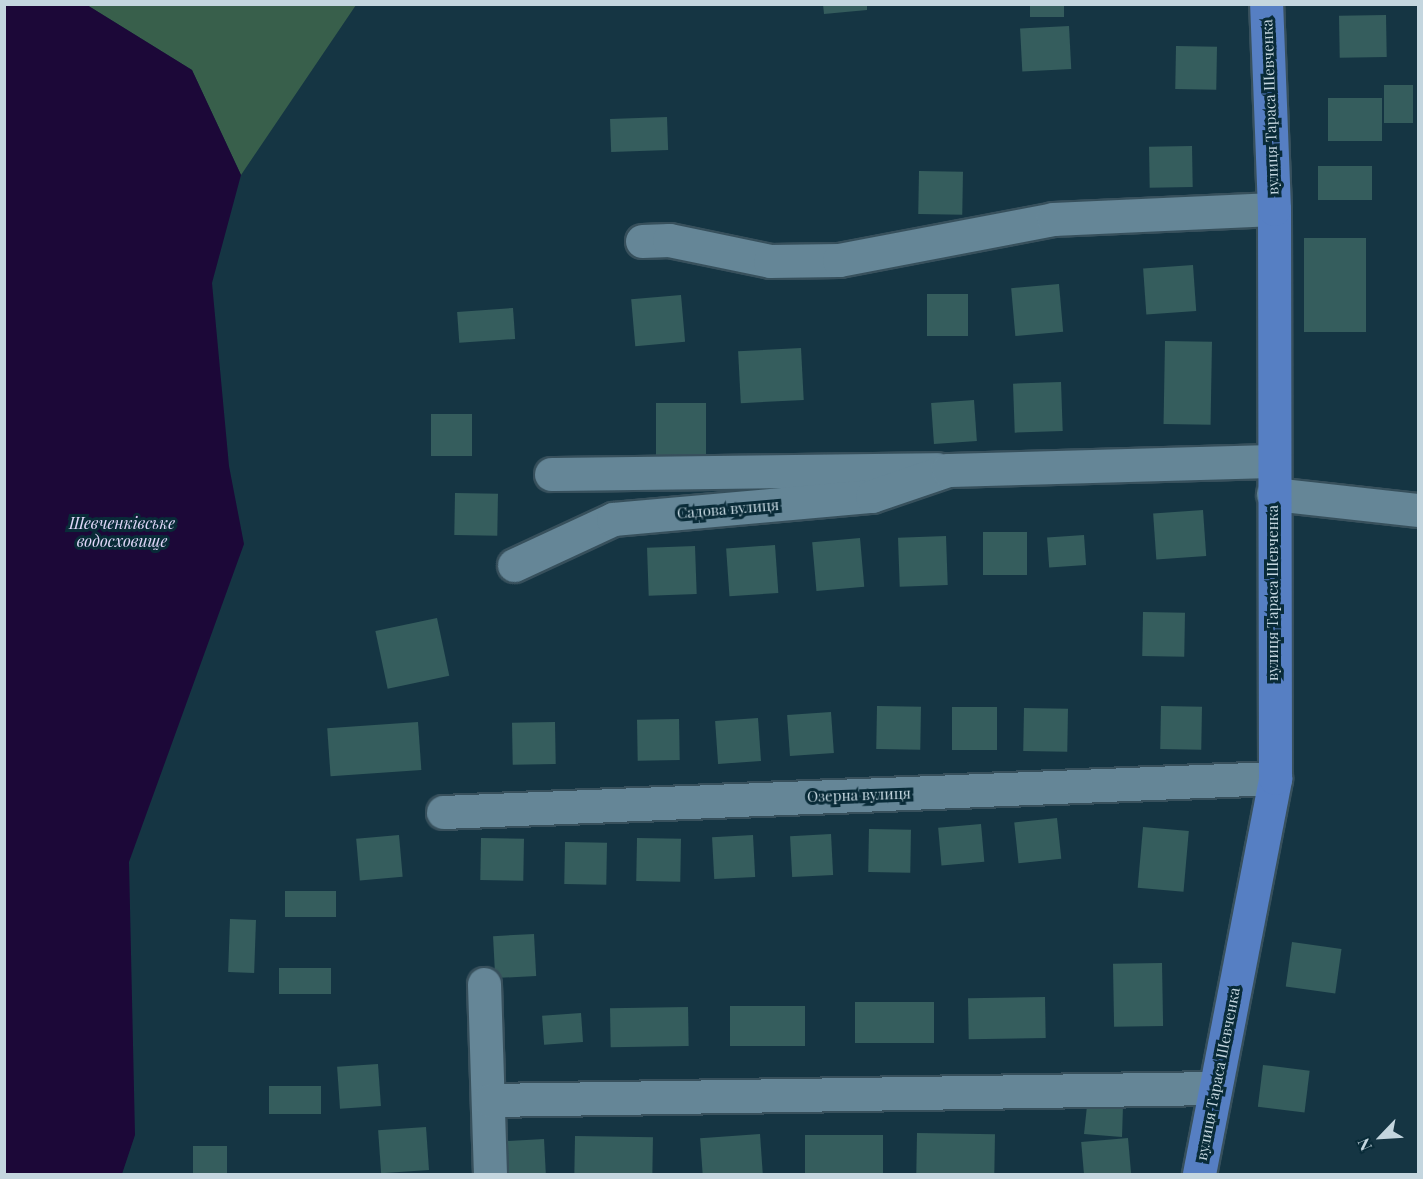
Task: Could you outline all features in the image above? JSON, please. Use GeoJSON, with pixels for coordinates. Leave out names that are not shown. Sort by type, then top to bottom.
{"type":"FeatureCollection","features":[{"type":"Feature","properties":{"kind":"main road","name":"вулиця Тараса Шевченка"},"geometry":{"type":"LineString","coordinates":[[1199,1174],[1275,778],[1272,461],[1274,209],[1266,4]]}},
{"type":"Feature","properties":{"kind":"street"},"geometry":{"type":"LineString","coordinates":[[642,241],[669,240],[770,261],[839,260],[1044,220],[1274,209]]}},
{"type":"Feature","properties":{"kind":"street","name":"Садова вулиця"},"geometry":{"type":"LineString","coordinates":[[551,474],[948,470],[1272,461]]}},
{"type":"Feature","properties":{"kind":"street","name":"Садова вулиця"},"geometry":{"type":"LineString","coordinates":[[514,565],[613,519],[872,496],[948,470]]}},
{"type":"Feature","properties":{"kind":"street"},"geometry":{"type":"LineString","coordinates":[[1273,494],[1419,510]]}},
{"type":"Feature","properties":{"kind":"street","name":"Озерна вулиця"},"geometry":{"type":"LineString","coordinates":[[443,812],[1275,778]]}},
{"type":"Feature","properties":{"kind":"street"},"geometry":{"type":"LineString","coordinates":[[484,984],[490,1100],[490,1174]]}},
{"type":"Feature","properties":{"kind":"street"},"geometry":{"type":"LineString","coordinates":[[490,1100],[1215,1088]]}},
{"type":"Feature","properties":{"kind":"green space"},"geometry":{"type":"Polygon","coordinates":[[[87,5],[356,5],[241,175],[192,70],[87,5]]]}},
{"type":"Feature","properties":{"kind":"water","name":"Шевченківське водосховище"},"geometry":{"type":"Polygon","coordinates":[[[5,4],[87,5],[192,70],[241,175],[212,283],[229,466],[244,544],[129,862],[135,1135],[122,1174],[5,1174],[5,4]]]}},
{"type":"Feature","properties":{"kind":"building"},"geometry":{"type":"Polygon","coordinates":[[[823,4],[867,4],[867,10],[824,14],[823,4]]]}},
{"type":"Feature","properties":{"kind":"building"},"geometry":{"type":"Polygon","coordinates":[[[1030,4],[1064,4],[1064,17],[1030,17],[1030,4]]]}},
{"type":"Feature","properties":{"kind":"building"},"geometry":{"type":"Polygon","coordinates":[[[1386,15],[1387,57],[1340,58],[1339,16],[1386,15]]]}},
{"type":"Feature","properties":{"kind":"building"},"geometry":{"type":"Polygon","coordinates":[[[1069,26],[1071,69],[1022,72],[1020,29],[1069,26]]]}},
{"type":"Feature","properties":{"kind":"building"},"geometry":{"type":"Polygon","coordinates":[[[1176,46],[1217,47],[1216,90],[1175,89],[1176,46]]]}},
{"type":"Feature","properties":{"kind":"building"},"geometry":{"type":"Polygon","coordinates":[[[1384,85],[1413,85],[1413,123],[1384,123],[1384,85]]]}},
{"type":"Feature","properties":{"kind":"building"},"geometry":{"type":"Polygon","coordinates":[[[1328,98],[1382,98],[1382,141],[1328,141],[1328,98]]]}},
{"type":"Feature","properties":{"kind":"building"},"geometry":{"type":"Polygon","coordinates":[[[667,117],[668,150],[611,152],[610,119],[667,117]]]}},
{"type":"Feature","properties":{"kind":"building"},"geometry":{"type":"Polygon","coordinates":[[[1192,146],[1193,187],[1150,188],[1149,147],[1192,146]]]}},
{"type":"Feature","properties":{"kind":"building"},"geometry":{"type":"Polygon","coordinates":[[[1318,166],[1372,166],[1372,200],[1318,200],[1318,166]]]}},
{"type":"Feature","properties":{"kind":"building"},"geometry":{"type":"Polygon","coordinates":[[[919,171],[963,172],[962,215],[918,214],[919,171]]]}},
{"type":"Feature","properties":{"kind":"building"},"geometry":{"type":"Polygon","coordinates":[[[1304,238],[1366,238],[1366,332],[1304,332],[1304,238]]]}},
{"type":"Feature","properties":{"kind":"building"},"geometry":{"type":"Polygon","coordinates":[[[1193,265],[1196,311],[1146,314],[1143,268],[1193,265]]]}},
{"type":"Feature","properties":{"kind":"building"},"geometry":{"type":"Polygon","coordinates":[[[1059,284],[1063,332],[1015,336],[1011,288],[1059,284]]]}},
{"type":"Feature","properties":{"kind":"building"},"geometry":{"type":"Polygon","coordinates":[[[927,294],[968,294],[968,336],[927,336],[927,294]]]}},
{"type":"Feature","properties":{"kind":"building"},"geometry":{"type":"Polygon","coordinates":[[[681,295],[685,342],[635,346],[631,299],[681,295]]]}},
{"type":"Feature","properties":{"kind":"building"},"geometry":{"type":"Polygon","coordinates":[[[513,308],[515,339],[459,343],[457,312],[513,308]]]}},
{"type":"Feature","properties":{"kind":"building"},"geometry":{"type":"Polygon","coordinates":[[[1165,341],[1212,342],[1211,425],[1164,424],[1165,341]]]}},
{"type":"Feature","properties":{"kind":"building"},"geometry":{"type":"Polygon","coordinates":[[[801,348],[804,400],[741,403],[738,351],[801,348]]]}},
{"type":"Feature","properties":{"kind":"building"},"geometry":{"type":"Polygon","coordinates":[[[1061,382],[1063,431],[1015,433],[1013,384],[1061,382]]]}},
{"type":"Feature","properties":{"kind":"building"},"geometry":{"type":"Polygon","coordinates":[[[974,400],[977,441],[934,444],[931,403],[974,400]]]}},
{"type":"Feature","properties":{"kind":"building"},"geometry":{"type":"Polygon","coordinates":[[[656,403],[706,403],[706,457],[656,457],[656,403]]]}},
{"type":"Feature","properties":{"kind":"building"},"geometry":{"type":"Polygon","coordinates":[[[431,414],[472,414],[472,456],[431,456],[431,414]]]}},
{"type":"Feature","properties":{"kind":"building"},"geometry":{"type":"Polygon","coordinates":[[[455,493],[498,494],[497,536],[454,535],[455,493]]]}},
{"type":"Feature","properties":{"kind":"building"},"geometry":{"type":"Polygon","coordinates":[[[1203,510],[1206,556],[1156,559],[1153,513],[1203,510]]]}},
{"type":"Feature","properties":{"kind":"building"},"geometry":{"type":"Polygon","coordinates":[[[983,532],[1027,532],[1027,575],[983,575],[983,532]]]}},
{"type":"Feature","properties":{"kind":"building"},"geometry":{"type":"Polygon","coordinates":[[[1084,535],[1086,565],[1049,568],[1047,538],[1084,535]]]}},
{"type":"Feature","properties":{"kind":"building"},"geometry":{"type":"Polygon","coordinates":[[[946,536],[948,585],[900,587],[898,538],[946,536]]]}},
{"type":"Feature","properties":{"kind":"building"},"geometry":{"type":"Polygon","coordinates":[[[860,538],[864,587],[816,591],[812,542],[860,538]]]}},
{"type":"Feature","properties":{"kind":"building"},"geometry":{"type":"Polygon","coordinates":[[[775,545],[778,593],[729,596],[726,548],[775,545]]]}},
{"type":"Feature","properties":{"kind":"building"},"geometry":{"type":"Polygon","coordinates":[[[695,546],[697,594],[649,596],[647,548],[695,546]]]}},
{"type":"Feature","properties":{"kind":"building"},"geometry":{"type":"Polygon","coordinates":[[[1143,612],[1185,613],[1184,657],[1142,656],[1143,612]]]}},
{"type":"Feature","properties":{"kind":"building"},"geometry":{"type":"Polygon","coordinates":[[[437,618],[449,676],[388,689],[375,631],[437,618]]]}},
{"type":"Feature","properties":{"kind":"building"},"geometry":{"type":"Polygon","coordinates":[[[877,706],[921,707],[920,750],[876,749],[877,706]]]}},
{"type":"Feature","properties":{"kind":"building"},"geometry":{"type":"Polygon","coordinates":[[[1161,706],[1202,707],[1201,750],[1160,749],[1161,706]]]}},
{"type":"Feature","properties":{"kind":"building"},"geometry":{"type":"Polygon","coordinates":[[[952,707],[997,707],[997,750],[952,750],[952,707]]]}},
{"type":"Feature","properties":{"kind":"building"},"geometry":{"type":"Polygon","coordinates":[[[1024,708],[1068,709],[1067,752],[1023,751],[1024,708]]]}},
{"type":"Feature","properties":{"kind":"building"},"geometry":{"type":"Polygon","coordinates":[[[831,712],[834,753],[790,756],[787,715],[831,712]]]}},
{"type":"Feature","properties":{"kind":"building"},"geometry":{"type":"Polygon","coordinates":[[[758,718],[761,761],[718,764],[715,721],[758,718]]]}},
{"type":"Feature","properties":{"kind":"building"},"geometry":{"type":"Polygon","coordinates":[[[679,719],[680,760],[638,761],[637,720],[679,719]]]}},
{"type":"Feature","properties":{"kind":"building"},"geometry":{"type":"Polygon","coordinates":[[[418,722],[421,770],[331,776],[327,728],[418,722]]]}},
{"type":"Feature","properties":{"kind":"building"},"geometry":{"type":"Polygon","coordinates":[[[555,722],[556,764],[513,765],[512,723],[555,722]]]}},
{"type":"Feature","properties":{"kind":"building"},"geometry":{"type":"Polygon","coordinates":[[[1057,818],[1061,859],[1019,863],[1014,822],[1057,818]]]}},
{"type":"Feature","properties":{"kind":"building"},"geometry":{"type":"Polygon","coordinates":[[[981,824],[984,862],[941,866],[938,828],[981,824]]]}},
{"type":"Feature","properties":{"kind":"building"},"geometry":{"type":"Polygon","coordinates":[[[1143,827],[1189,831],[1184,892],[1138,888],[1143,827]]]}},
{"type":"Feature","properties":{"kind":"building"},"geometry":{"type":"Polygon","coordinates":[[[869,829],[911,830],[910,873],[868,872],[869,829]]]}},
{"type":"Feature","properties":{"kind":"building"},"geometry":{"type":"Polygon","coordinates":[[[831,834],[833,875],[792,877],[790,836],[831,834]]]}},
{"type":"Feature","properties":{"kind":"building"},"geometry":{"type":"Polygon","coordinates":[[[399,835],[403,877],[360,881],[356,839],[399,835]]]}},
{"type":"Feature","properties":{"kind":"building"},"geometry":{"type":"Polygon","coordinates":[[[753,835],[755,877],[714,879],[712,837],[753,835]]]}},
{"type":"Feature","properties":{"kind":"building"},"geometry":{"type":"Polygon","coordinates":[[[481,838],[524,839],[523,881],[480,880],[481,838]]]}},
{"type":"Feature","properties":{"kind":"building"},"geometry":{"type":"Polygon","coordinates":[[[637,838],[681,839],[680,882],[636,881],[637,838]]]}},
{"type":"Feature","properties":{"kind":"building"},"geometry":{"type":"Polygon","coordinates":[[[565,842],[607,843],[606,885],[564,884],[565,842]]]}},
{"type":"Feature","properties":{"kind":"building"},"geometry":{"type":"Polygon","coordinates":[[[285,891],[336,891],[336,917],[285,917],[285,891]]]}},
{"type":"Feature","properties":{"kind":"building"},"geometry":{"type":"Polygon","coordinates":[[[230,919],[256,920],[254,973],[228,972],[230,919]]]}},
{"type":"Feature","properties":{"kind":"building"},"geometry":{"type":"Polygon","coordinates":[[[534,934],[536,976],[495,978],[493,936],[534,934]]]}},
{"type":"Feature","properties":{"kind":"building"},"geometry":{"type":"Polygon","coordinates":[[[1292,942],[1342,949],[1335,994],[1286,987],[1292,942]]]}},
{"type":"Feature","properties":{"kind":"building"},"geometry":{"type":"Polygon","coordinates":[[[1162,963],[1163,1026],[1114,1027],[1113,964],[1162,963]]]}},
{"type":"Feature","properties":{"kind":"building"},"geometry":{"type":"Polygon","coordinates":[[[279,968],[331,968],[331,994],[279,994],[279,968]]]}},
{"type":"Feature","properties":{"kind":"building"},"geometry":{"type":"Polygon","coordinates":[[[1045,997],[1046,1038],[969,1039],[968,998],[1045,997]]]}},
{"type":"Feature","properties":{"kind":"building"},"geometry":{"type":"Polygon","coordinates":[[[855,1002],[934,1002],[934,1043],[855,1043],[855,1002]]]}},
{"type":"Feature","properties":{"kind":"building"},"geometry":{"type":"Polygon","coordinates":[[[730,1006],[805,1006],[805,1046],[730,1046],[730,1006]]]}},
{"type":"Feature","properties":{"kind":"building"},"geometry":{"type":"Polygon","coordinates":[[[688,1007],[689,1046],[611,1047],[610,1008],[688,1007]]]}},
{"type":"Feature","properties":{"kind":"building"},"geometry":{"type":"Polygon","coordinates":[[[581,1013],[583,1042],[544,1045],[542,1016],[581,1013]]]}},
{"type":"Feature","properties":{"kind":"building"},"geometry":{"type":"Polygon","coordinates":[[[378,1064],[381,1106],[340,1109],[337,1067],[378,1064]]]}},
{"type":"Feature","properties":{"kind":"building"},"geometry":{"type":"Polygon","coordinates":[[[1263,1065],[1310,1071],[1305,1112],[1258,1107],[1263,1065]]]}},
{"type":"Feature","properties":{"kind":"building"},"geometry":{"type":"Polygon","coordinates":[[[269,1086],[321,1086],[321,1114],[269,1114],[269,1086]]]}},
{"type":"Feature","properties":{"kind":"building"},"geometry":{"type":"Polygon","coordinates":[[[1087,1106],[1123,1106],[1122,1137],[1084,1134],[1087,1106]]]}},
{"type":"Feature","properties":{"kind":"building"},"geometry":{"type":"Polygon","coordinates":[[[426,1127],[429,1170],[381,1173],[378,1130],[426,1127]]]}},
{"type":"Feature","properties":{"kind":"building"},"geometry":{"type":"Polygon","coordinates":[[[917,1133],[995,1134],[994,1174],[916,1174],[917,1133]]]}},
{"type":"Feature","properties":{"kind":"building"},"geometry":{"type":"Polygon","coordinates":[[[760,1134],[763,1174],[703,1174],[700,1138],[760,1134]]]}},
{"type":"Feature","properties":{"kind":"building"},"geometry":{"type":"Polygon","coordinates":[[[805,1135],[883,1135],[883,1174],[805,1174],[805,1135]]]}},
{"type":"Feature","properties":{"kind":"building"},"geometry":{"type":"Polygon","coordinates":[[[575,1136],[653,1137],[652,1174],[574,1174],[575,1136]]]}},
{"type":"Feature","properties":{"kind":"building"},"geometry":{"type":"Polygon","coordinates":[[[1128,1138],[1131,1174],[1084,1174],[1081,1142],[1128,1138]]]}},
{"type":"Feature","properties":{"kind":"building"},"geometry":{"type":"Polygon","coordinates":[[[544,1139],[546,1174],[502,1174],[500,1141],[544,1139]]]}},
{"type":"Feature","properties":{"kind":"building"},"geometry":{"type":"Polygon","coordinates":[[[193,1146],[227,1146],[227,1174],[193,1174],[193,1146]]]}}]}
